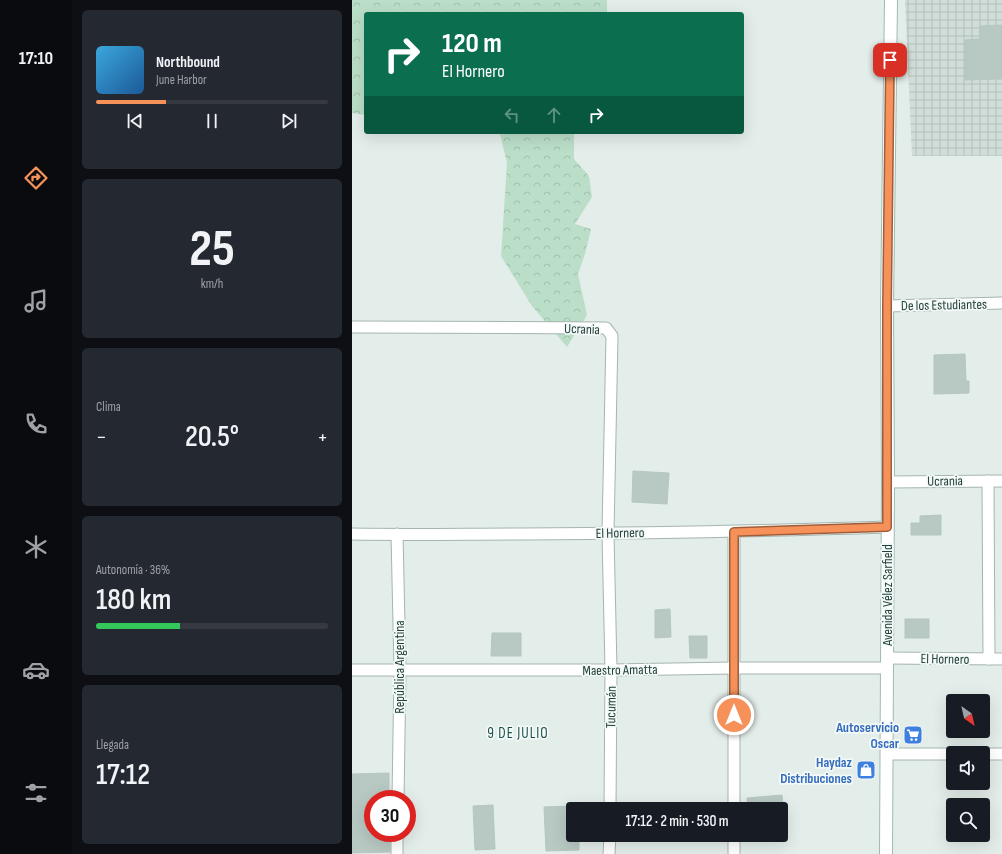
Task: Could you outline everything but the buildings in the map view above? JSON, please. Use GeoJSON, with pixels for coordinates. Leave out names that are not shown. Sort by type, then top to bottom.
{"type":"FeatureCollection","features":[{"type":"Feature","properties":{"kind":"main road","name":"Avenida Vélez Sarfield"},"geometry":{"type":"LineString","coordinates":[[886,854],[888,482],[887,306],[891,0]]}},
{"type":"Feature","properties":{"kind":"street","name":"De los Estudiantes"},"geometry":{"type":"LineString","coordinates":[[887,306],[1002,303]]}},
{"type":"Feature","properties":{"kind":"street","name":"Ucrania"},"geometry":{"type":"LineString","coordinates":[[352,327],[606,328],[612,336],[608,533]]}},
{"type":"Feature","properties":{"kind":"street"},"geometry":{"type":"LineString","coordinates":[[988,481],[989,659]]}},
{"type":"Feature","properties":{"kind":"street","name":"Ucrania"},"geometry":{"type":"LineString","coordinates":[[888,482],[1002,481]]}},
{"type":"Feature","properties":{"kind":"street","name":"El Hornero"},"geometry":{"type":"LineString","coordinates":[[352,534],[734,532],[887,527]]}},
{"type":"Feature","properties":{"kind":"street"},"geometry":{"type":"LineString","coordinates":[[734,532],[734,802]]}},
{"type":"Feature","properties":{"kind":"street","name":"Tucumán"},"geometry":{"type":"LineString","coordinates":[[608,533],[611,670],[610,802]]}},
{"type":"Feature","properties":{"kind":"street","name":"República Argentina"},"geometry":{"type":"LineString","coordinates":[[397,534],[400,670],[398,790]]}},
{"type":"Feature","properties":{"kind":"street","name":"El Hornero"},"geometry":{"type":"LineString","coordinates":[[887,663],[1002,659]]}},
{"type":"Feature","properties":{"kind":"street","name":"Maestro Amatta"},"geometry":{"type":"LineString","coordinates":[[352,670],[611,670],[887,663]]}},
{"type":"Feature","properties":{"kind":"street"},"geometry":{"type":"LineString","coordinates":[[887,754],[946,754]]}},
{"type":"Feature","properties":{"kind":"street"},"geometry":{"type":"LineString","coordinates":[[990,754],[1002,754]]}},
{"type":"Feature","properties":{"kind":"street"},"geometry":{"type":"LineString","coordinates":[[397,842],[397,854]]}},
{"type":"Feature","properties":{"kind":"street"},"geometry":{"type":"LineString","coordinates":[[609,854],[610,842]]}},
{"type":"Feature","properties":{"kind":"street"},"geometry":{"type":"LineString","coordinates":[[734,842],[734,854]]}},
{"type":"Feature","properties":{"kind":"shaded area"},"geometry":{"type":"Polygon","coordinates":[[[905,0],[1002,0],[1002,156],[912,156],[905,0]]]}},
{"type":"Feature","properties":{"kind":"green space"},"geometry":{"type":"Polygon","coordinates":[[[352,0],[607,0],[607,12],[364,12],[364,115],[352,113],[352,0]]]}},
{"type":"Feature","properties":{"kind":"green space"},"geometry":{"type":"Polygon","coordinates":[[[500,134],[574,134],[574,159],[589,176],[592,197],[575,224],[591,229],[578,274],[587,315],[567,347],[532,306],[501,256],[507,163],[500,134]]]}},
{"type":"Feature","properties":{"kind":"place","name":"Autoservicio Oscar"},"geometry":{"type":"Point","coordinates":[913,735]}},
{"type":"Feature","properties":{"kind":"place","name":"Haydaz Distribuciones"},"geometry":{"type":"Point","coordinates":[866,770]}},
{"type":"Feature","properties":{"kind":"district","name":"9 DE JULIO"},"geometry":{"type":"Point","coordinates":[518,733]}},
{"type":"Feature","properties":{"kind":"route"},"geometry":{"type":"LineString","coordinates":[[734,715],[734,532],[887,527],[887,306],[890,60]]}}]}
